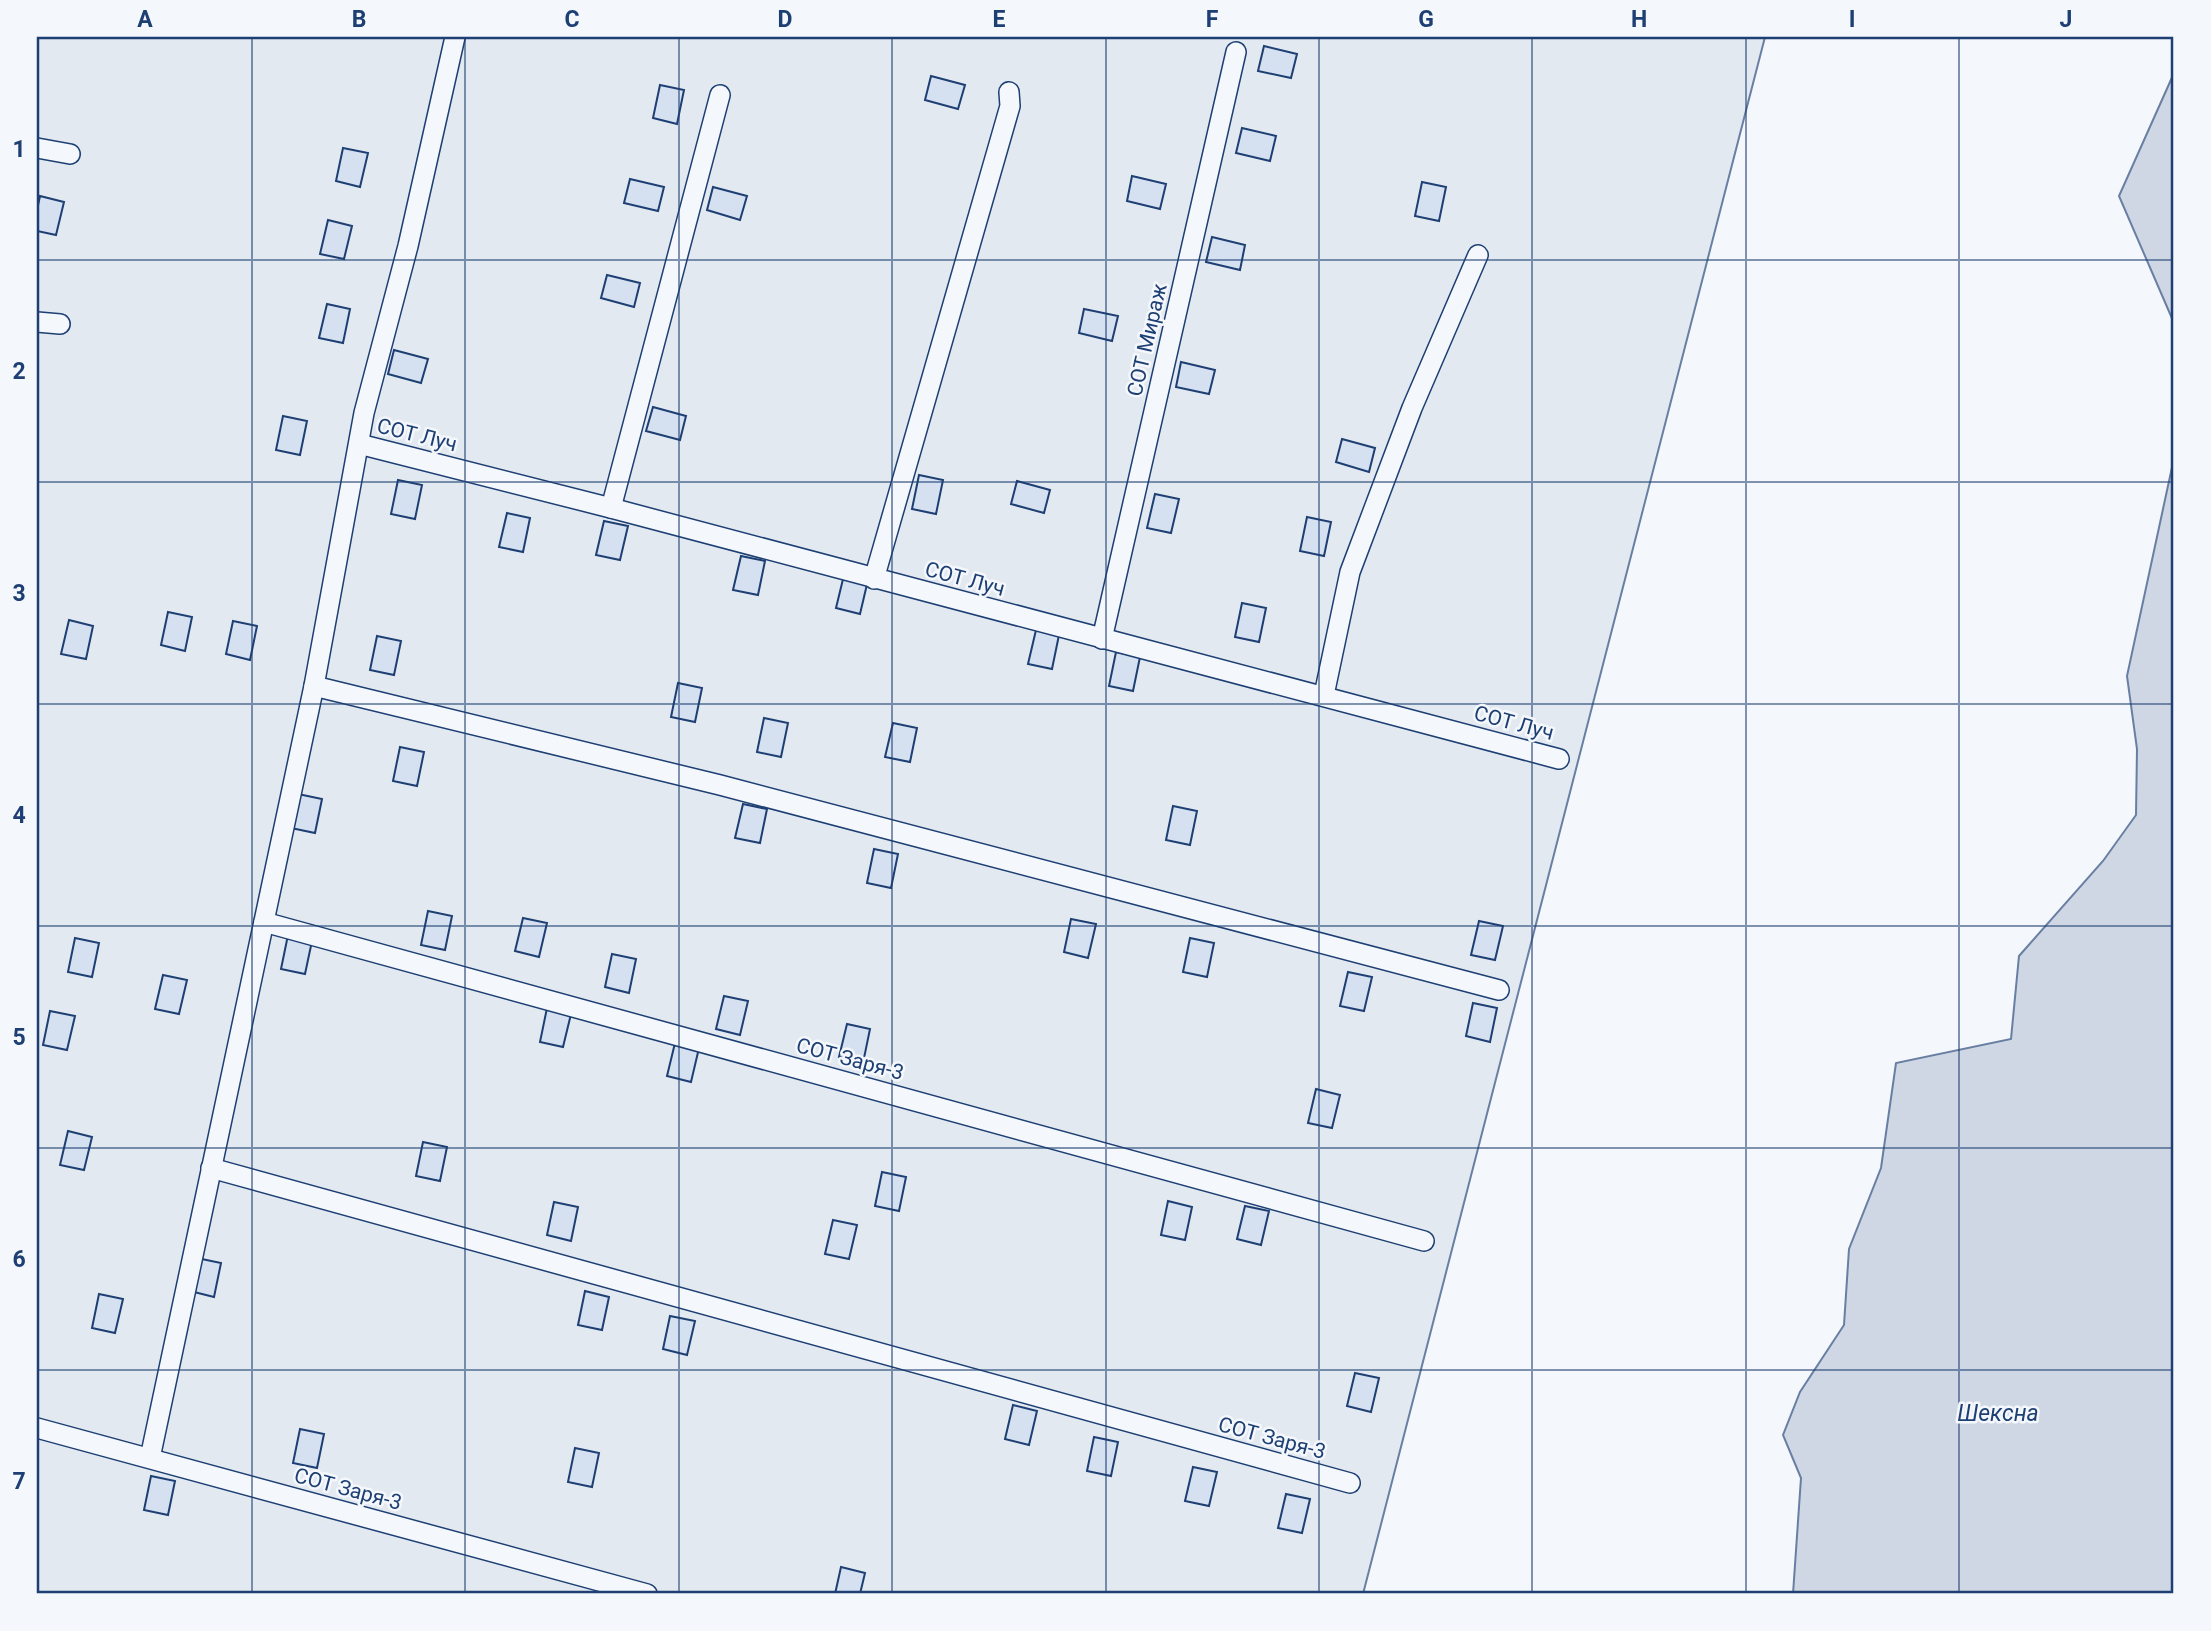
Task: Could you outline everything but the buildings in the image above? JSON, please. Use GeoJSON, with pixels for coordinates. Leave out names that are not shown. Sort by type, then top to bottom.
{"type":"FeatureCollection","features":[{"type":"Feature","properties":{"kind":"street"},"geometry":{"type":"LineString","coordinates":[[150,1458],[314,686],[364,413],[408,246],[455,37]]}},
{"type":"Feature","properties":{"kind":"street","name":"СОТ Мираж"},"geometry":{"type":"LineString","coordinates":[[1102,639],[1236,52]]}},
{"type":"Feature","properties":{"kind":"street"},"geometry":{"type":"LineString","coordinates":[[874,579],[1010,106],[1009,92]]}},
{"type":"Feature","properties":{"kind":"street"},"geometry":{"type":"LineString","coordinates":[[611,508],[720,95]]}},
{"type":"Feature","properties":{"kind":"street"},"geometry":{"type":"LineString","coordinates":[[37,148],[70,154]]}},
{"type":"Feature","properties":{"kind":"street"},"geometry":{"type":"LineString","coordinates":[[1324,695],[1350,572],[1412,408],[1478,255]]}},
{"type":"Feature","properties":{"kind":"street"},"geometry":{"type":"LineString","coordinates":[[37,322],[60,324]]}},
{"type":"Feature","properties":{"kind":"street","name":"СОТ Луч"},"geometry":{"type":"LineString","coordinates":[[359,444],[1559,758]]}},
{"type":"Feature","properties":{"kind":"street"},"geometry":{"type":"LineString","coordinates":[[314,686],[720,785],[1499,990]]}},
{"type":"Feature","properties":{"kind":"street","name":"СОТ Заря-3"},"geometry":{"type":"LineString","coordinates":[[264,922],[1424,1241]]}},
{"type":"Feature","properties":{"kind":"street","name":"СОТ Заря-3"},"geometry":{"type":"LineString","coordinates":[[211,1168],[1350,1483]]}},
{"type":"Feature","properties":{"kind":"street","name":"СОТ Заря-3"},"geometry":{"type":"LineString","coordinates":[[37,1428],[647,1594]]}},
{"type":"Feature","properties":{"kind":"shaded area"},"geometry":{"type":"Polygon","coordinates":[[[37,37],[1765,37],[1363,1594],[37,1594],[37,37]]]}},
{"type":"Feature","properties":{"kind":"water"},"geometry":{"type":"Polygon","coordinates":[[[2174,73],[2174,323],[2119,196],[2174,73]]]}},
{"type":"Feature","properties":{"kind":"water","name":"Шексна"},"geometry":{"type":"Polygon","coordinates":[[[2174,458],[2174,1594],[1793,1594],[1801,1478],[1783,1435],[1800,1392],[1844,1325],[1849,1249],[1881,1168],[1896,1063],[2011,1039],[2019,956],[2103,861],[2136,815],[2137,749],[2127,676],[2174,458]]]}}]}
